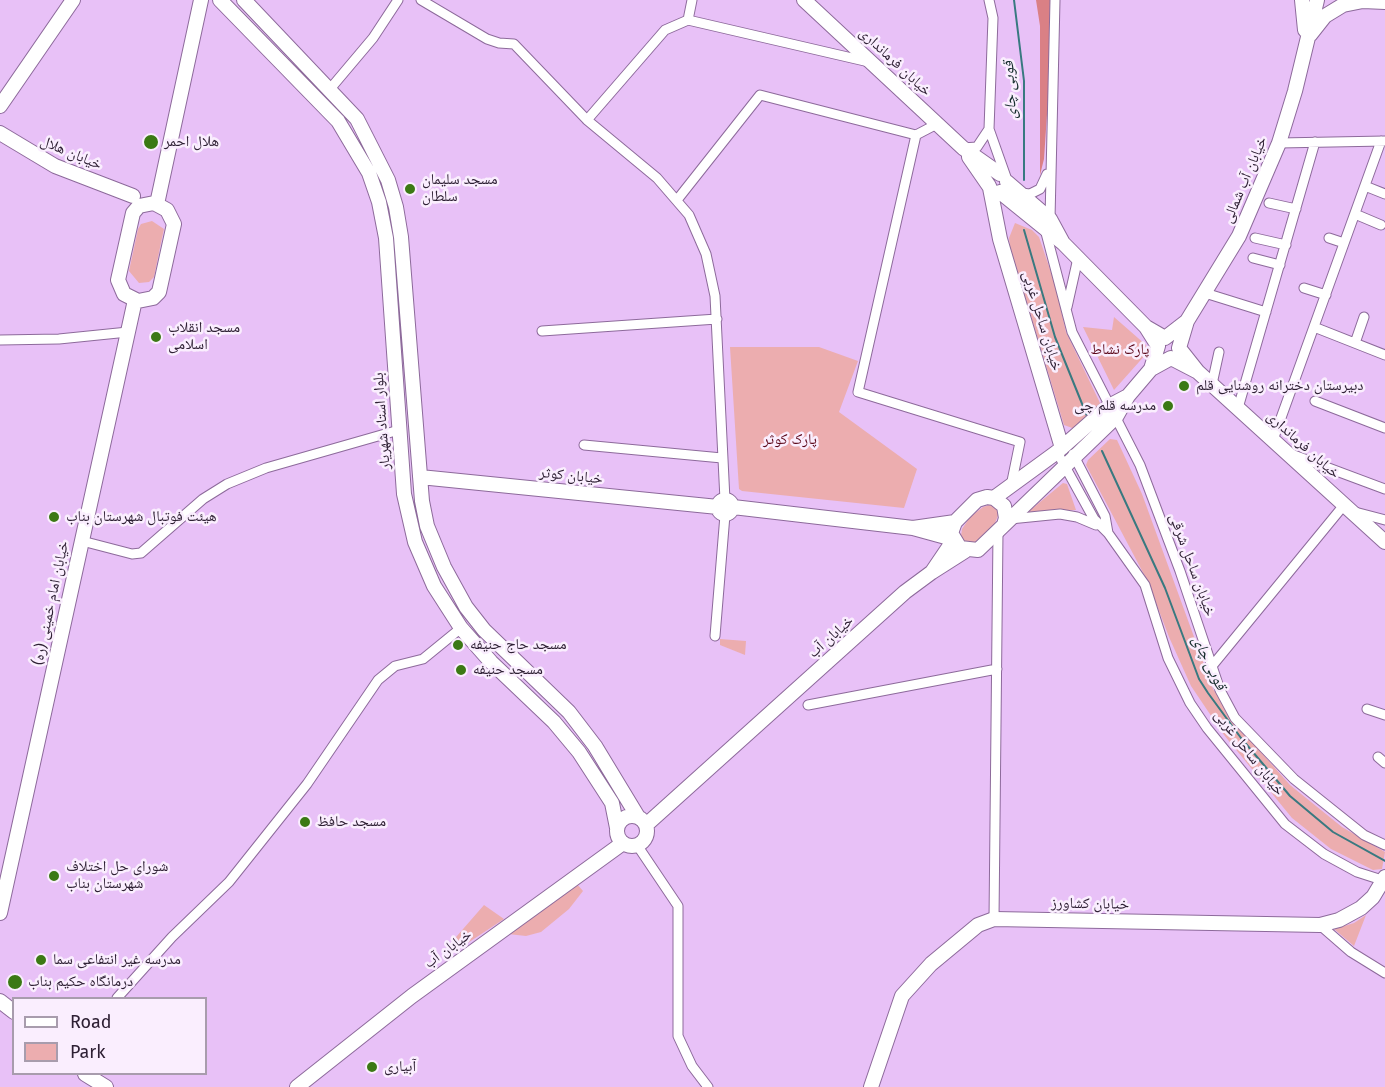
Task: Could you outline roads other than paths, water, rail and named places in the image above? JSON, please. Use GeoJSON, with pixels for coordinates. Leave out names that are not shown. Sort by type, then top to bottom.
{"type":"FeatureCollection","features":[{"type":"Feature","properties":{"kind":"main road"},"geometry":{"type":"LineString","coordinates":[[0,106],[72,0]]}},
{"type":"Feature","properties":{"kind":"main road","name":"بلوار استاد شهریار"},"geometry":{"type":"LineString","coordinates":[[219,0],[319,100],[350,139],[369,173],[379,201],[386,238],[404,494],[415,542],[434,586],[461,628],[491,662],[554,722],[579,752],[612,803],[617,828]]}},
{"type":"Feature","properties":{"kind":"main road"},"geometry":{"type":"LineString","coordinates":[[244,0],[357,119],[377,157],[392,194],[399,220],[424,512],[432,542],[448,575],[473,616],[569,712],[596,746],[642,821],[647,835],[637,845],[622,843],[618,837],[617,828],[625,817],[642,821]]}},
{"type":"Feature","properties":{"kind":"main road","name":"خیابان فرمانداری"},"geometry":{"type":"LineString","coordinates":[[804,0],[1002,186],[1048,224],[1063,243],[1161,342],[1161,356],[1175,353],[1198,372],[1385,542]]}},
{"type":"Feature","properties":{"kind":"main road","name":"خیابان آب شمالی"},"geometry":{"type":"LineString","coordinates":[[1302,0],[1305,41]]}},
{"type":"Feature","properties":{"kind":"main road","name":"خیابان آب شمالی"},"geometry":{"type":"LineString","coordinates":[[1175,353],[1187,321],[1239,236],[1279,143],[1295,91],[1305,41],[1317,0]]}},
{"type":"Feature","properties":{"kind":"main road"},"geometry":{"type":"LineString","coordinates":[[155,204],[204,2]]}},
{"type":"Feature","properties":{"kind":"main road"},"geometry":{"type":"LineString","coordinates":[[1305,41],[1316,25],[1333,10],[1352,2],[1385,2]]}},
{"type":"Feature","properties":{"kind":"main road"},"geometry":{"type":"LineString","coordinates":[[319,100],[330,89]]}},
{"type":"Feature","properties":{"kind":"main road","name":"خیابان هلال"},"geometry":{"type":"LineString","coordinates":[[0,133],[55,166],[134,202]]}},
{"type":"Feature","properties":{"kind":"main road","name":"خیابان ساحل غربی"},"geometry":{"type":"LineString","coordinates":[[1002,186],[1000,239],[1062,448]]}},
{"type":"Feature","properties":{"kind":"main road"},"geometry":{"type":"LineString","coordinates":[[134,202],[155,204],[167,210],[174,224],[159,292],[146,301],[135,300],[124,294],[118,280],[134,202]]}},
{"type":"Feature","properties":{"kind":"main road","name":"خیابان امام خمینی (ره)"},"geometry":{"type":"LineString","coordinates":[[0,913],[135,300]]}},
{"type":"Feature","properties":{"kind":"main road","name":"خیابان آب شمالی"},"geometry":{"type":"LineString","coordinates":[[1161,342],[1187,321]]}},
{"type":"Feature","properties":{"kind":"main road"},"geometry":{"type":"LineString","coordinates":[[1151,369],[1161,342]]}},
{"type":"Feature","properties":{"kind":"main road"},"geometry":{"type":"LineString","coordinates":[[1113,412],[994,498],[977,500],[954,522],[953,540],[965,551],[978,550],[1071,462],[1151,369],[1175,353]]}},
{"type":"Feature","properties":{"kind":"main road"},"geometry":{"type":"LineString","coordinates":[[395,365],[411,363]]}},
{"type":"Feature","properties":{"kind":"main road","name":"خیابان کوثر"},"geometry":{"type":"LineString","coordinates":[[420,477],[913,528],[953,540]]}},
{"type":"Feature","properties":{"kind":"main road"},"geometry":{"type":"LineString","coordinates":[[994,498],[1004,506],[1006,519],[1004,525]]}},
{"type":"Feature","properties":{"kind":"main road","name":"خیابان کوثر"},"geometry":{"type":"LineString","coordinates":[[913,528],[954,522]]}},
{"type":"Feature","properties":{"kind":"main road","name":"خیابان آب"},"geometry":{"type":"LineString","coordinates":[[932,572],[953,540]]}},
{"type":"Feature","properties":{"kind":"main road","name":"خیابان آب"},"geometry":{"type":"LineString","coordinates":[[642,821],[905,592],[965,551]]}},
{"type":"Feature","properties":{"kind":"main road"},"geometry":{"type":"LineString","coordinates":[[461,628],[473,616]]}},
{"type":"Feature","properties":{"kind":"main road","name":"خیابان آب"},"geometry":{"type":"LineString","coordinates":[[297,1087],[412,996],[622,843]]}},
{"type":"Feature","properties":{"kind":"main road","name":"خیابان کشاورز"},"geometry":{"type":"LineString","coordinates":[[994,918],[1320,925],[1339,920],[1361,908],[1373,897],[1384,879]]}},
{"type":"Feature","properties":{"kind":"main road"},"geometry":{"type":"LineString","coordinates":[[871,1087],[902,996],[931,964],[965,934],[994,918]]}},
{"type":"Feature","properties":{"kind":"main road"},"geometry":{"type":"LineString","coordinates":[[0,1001],[12,1010]]}},
{"type":"Feature","properties":{"kind":"main road"},"geometry":{"type":"LineString","coordinates":[[87,1075],[106,1087]]}},
{"type":"Feature","properties":{"kind":"street"},"geometry":{"type":"LineString","coordinates":[[330,89],[373,38],[398,0]]}},
{"type":"Feature","properties":{"kind":"street"},"geometry":{"type":"LineString","coordinates":[[421,0],[487,39],[514,44],[587,120],[648,169],[689,215],[701,239],[712,276],[717,319],[725,507],[715,636]]}},
{"type":"Feature","properties":{"kind":"street"},"geometry":{"type":"LineString","coordinates":[[687,20],[692,0]]}},
{"type":"Feature","properties":{"kind":"street"},"geometry":{"type":"LineString","coordinates":[[963,148],[977,147],[987,136],[989,129],[993,28],[989,0]]}},
{"type":"Feature","properties":{"kind":"street","name":"خیابان ساحل شرقی"},"geometry":{"type":"LineString","coordinates":[[1054,0],[1048,224],[1072,332],[1140,465],[1220,690],[1235,718],[1294,779],[1364,835],[1385,845]]}},
{"type":"Feature","properties":{"kind":"street"},"geometry":{"type":"LineString","coordinates":[[587,120],[665,30],[687,20],[870,62]]}},
{"type":"Feature","properties":{"kind":"street"},"geometry":{"type":"LineString","coordinates":[[677,200],[760,95],[916,135],[937,124]]}},
{"type":"Feature","properties":{"kind":"street"},"geometry":{"type":"LineString","coordinates":[[989,129],[1002,186],[1030,194],[1042,187],[1050,160]]}},
{"type":"Feature","properties":{"kind":"street"},"geometry":{"type":"LineString","coordinates":[[916,135],[858,392],[1020,442],[1011,486]]}},
{"type":"Feature","properties":{"kind":"street"},"geometry":{"type":"LineString","coordinates":[[1273,440],[1383,141],[1279,143]]}},
{"type":"Feature","properties":{"kind":"street"},"geometry":{"type":"LineString","coordinates":[[1238,408],[1315,142]]}},
{"type":"Feature","properties":{"kind":"street"},"geometry":{"type":"LineString","coordinates":[[1365,186],[1385,194]]}},
{"type":"Feature","properties":{"kind":"street"},"geometry":{"type":"LineString","coordinates":[[1269,203],[1296,210]]}},
{"type":"Feature","properties":{"kind":"street"},"geometry":{"type":"LineString","coordinates":[[1355,214],[1381,225]]}},
{"type":"Feature","properties":{"kind":"street"},"geometry":{"type":"LineString","coordinates":[[1256,238],[1286,245]]}},
{"type":"Feature","properties":{"kind":"street"},"geometry":{"type":"LineString","coordinates":[[1329,238],[1344,243]]}},
{"type":"Feature","properties":{"kind":"street"},"geometry":{"type":"LineString","coordinates":[[1066,310],[1078,258]]}},
{"type":"Feature","properties":{"kind":"street"},"geometry":{"type":"LineString","coordinates":[[1253,258],[1280,264]]}},
{"type":"Feature","properties":{"kind":"street"},"geometry":{"type":"LineString","coordinates":[[1304,288],[1326,295]]}},
{"type":"Feature","properties":{"kind":"street"},"geometry":{"type":"LineString","coordinates":[[1205,293],[1266,312]]}},
{"type":"Feature","properties":{"kind":"street"},"geometry":{"type":"LineString","coordinates":[[1355,343],[1364,317]]}},
{"type":"Feature","properties":{"kind":"street"},"geometry":{"type":"LineString","coordinates":[[542,331],[717,319]]}},
{"type":"Feature","properties":{"kind":"street"},"geometry":{"type":"LineString","coordinates":[[1314,327],[1385,356]]}},
{"type":"Feature","properties":{"kind":"street"},"geometry":{"type":"LineString","coordinates":[[0,340],[59,339],[128,332]]}},
{"type":"Feature","properties":{"kind":"street"},"geometry":{"type":"LineString","coordinates":[[1212,384],[1219,352]]}},
{"type":"Feature","properties":{"kind":"street"},"geometry":{"type":"LineString","coordinates":[[1315,401],[1385,428]]}},
{"type":"Feature","properties":{"kind":"street"},"geometry":{"type":"LineString","coordinates":[[82,541],[132,554],[141,553],[203,499],[227,484],[266,468],[399,430]]}},
{"type":"Feature","properties":{"kind":"street"},"geometry":{"type":"LineString","coordinates":[[584,445],[722,458]]}},
{"type":"Feature","properties":{"kind":"street"},"geometry":{"type":"LineString","coordinates":[[1062,448],[1071,462]]}},
{"type":"Feature","properties":{"kind":"street"},"geometry":{"type":"LineString","coordinates":[[1286,452],[1385,489]]}},
{"type":"Feature","properties":{"kind":"street","name":"خیابان ساحل غربی"},"geometry":{"type":"LineString","coordinates":[[1071,462],[1094,519],[1108,533],[1145,585],[1168,658],[1190,703],[1207,728],[1285,824],[1324,854],[1357,872],[1384,879]]}},
{"type":"Feature","properties":{"kind":"street"},"geometry":{"type":"LineString","coordinates":[[1212,666],[1348,508],[1385,520]]}},
{"type":"Feature","properties":{"kind":"street"},"geometry":{"type":"LineString","coordinates":[[994,918],[997,669],[1004,525],[1069,514],[1087,520],[1108,533]]}},
{"type":"Feature","properties":{"kind":"street"},"geometry":{"type":"LineString","coordinates":[[119,997],[172,937],[229,882],[307,784],[378,680],[395,666],[423,659],[461,628]]}},
{"type":"Feature","properties":{"kind":"street"},"geometry":{"type":"LineString","coordinates":[[808,705],[997,669]]}},
{"type":"Feature","properties":{"kind":"street"},"geometry":{"type":"LineString","coordinates":[[1367,709],[1385,715]]}},
{"type":"Feature","properties":{"kind":"street"},"geometry":{"type":"LineString","coordinates":[[637,845],[678,906],[678,1036],[692,1066],[708,1087]]}},
{"type":"Feature","properties":{"kind":"street"},"geometry":{"type":"LineString","coordinates":[[1320,925],[1352,952],[1385,972]]}},
{"type":"Feature","properties":{"kind":"waterway","name":"قوبی چای"},"geometry":{"type":"LineString","coordinates":[[1014,0],[1024,81],[1024,180]]}},
{"type":"Feature","properties":{"kind":"waterway","name":"قوبی چای"},"geometry":{"type":"LineString","coordinates":[[1024,230],[1055,337],[1087,416]]}},
{"type":"Feature","properties":{"kind":"waterway","name":"قوبی چای"},"geometry":{"type":"LineString","coordinates":[[1102,451],[1165,588],[1199,679],[1208,693],[1241,738],[1290,796],[1333,832],[1385,861]]}},
{"type":"Feature","properties":{"kind":"place","name":"هلال احمر"},"geometry":{"type":"Point","coordinates":[151,142]}},
{"type":"Feature","properties":{"kind":"place","name":"مسجد سلیمان سلطان"},"geometry":{"type":"Point","coordinates":[410,189]}},
{"type":"Feature","properties":{"kind":"place","name":"مسجد انقلاب اسلامی"},"geometry":{"type":"Point","coordinates":[156,337]}},
{"type":"Feature","properties":{"kind":"place","name":"دبیرستان دخترانه روشنایی قلم"},"geometry":{"type":"Point","coordinates":[1184,386]}},
{"type":"Feature","properties":{"kind":"place","name":"مدرسه قلم چی"},"geometry":{"type":"Point","coordinates":[1168,406]}},
{"type":"Feature","properties":{"kind":"place","name":"هیئت فوتبال شهرستان بناب"},"geometry":{"type":"Point","coordinates":[54,517]}},
{"type":"Feature","properties":{"kind":"place","name":"مسجد حاج حنیفه"},"geometry":{"type":"Point","coordinates":[458,645]}},
{"type":"Feature","properties":{"kind":"place","name":"مسجد حنیفه"},"geometry":{"type":"Point","coordinates":[461,670]}},
{"type":"Feature","properties":{"kind":"place","name":"مسجد حافظ"},"geometry":{"type":"Point","coordinates":[305,822]}},
{"type":"Feature","properties":{"kind":"place","name":"شورای حل اختلاف شهرستان بناب"},"geometry":{"type":"Point","coordinates":[54,876]}},
{"type":"Feature","properties":{"kind":"place","name":"مدرسه غیر انتفاعی سما"},"geometry":{"type":"Point","coordinates":[41,960]}},
{"type":"Feature","properties":{"kind":"place","name":"درمانگاه حکیم بناب"},"geometry":{"type":"Point","coordinates":[15,982]}},
{"type":"Feature","properties":{"kind":"place","name":"آبیاری"},"geometry":{"type":"Point","coordinates":[372,1067]}},
{"type":"Feature","properties":{"kind":"park label","name":"پارک نشاط"},"geometry":{"type":"Point","coordinates":[1120,350]}},
{"type":"Feature","properties":{"kind":"park label","name":"پارک کوثر"},"geometry":{"type":"Point","coordinates":[790,440]}}]}
